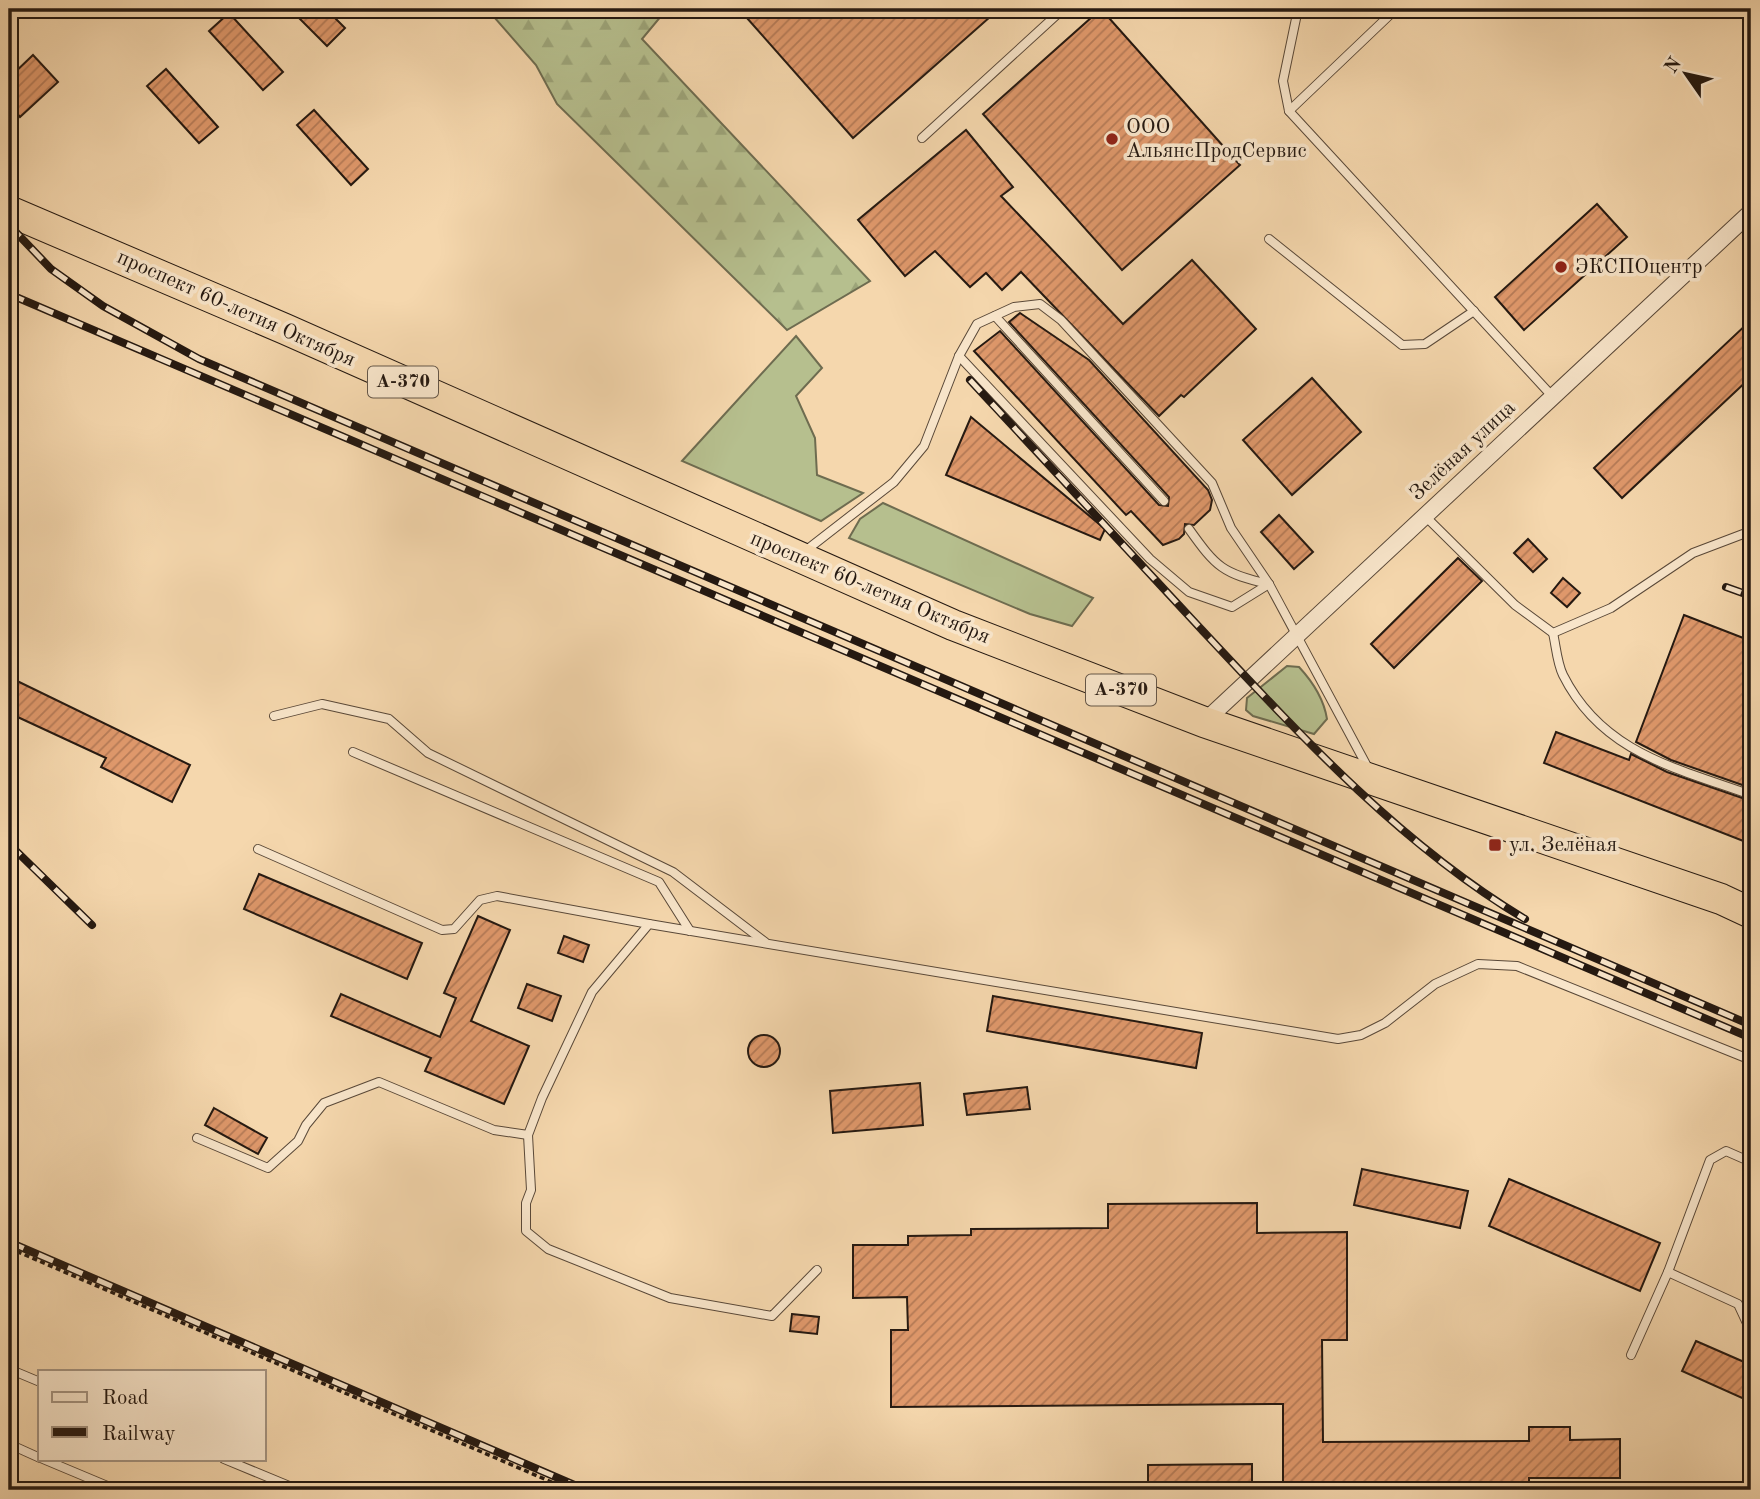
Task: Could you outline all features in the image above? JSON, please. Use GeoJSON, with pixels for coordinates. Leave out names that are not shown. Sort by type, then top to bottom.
{"type":"FeatureCollection","features":[{"type":"Feature","properties":{"kind":"highway","name":"проспект 60-летия Октября"},"geometry":{"type":"LineString","coordinates":[[9,211],[273,324],[796,558],[965,629],[1204,722],[1374,778],[1708,895],[1751,913]]}},
{"type":"Feature","properties":{"kind":"street","name":"Зелёная улица"},"geometry":{"type":"LineString","coordinates":[[1204,722],[1751,212]]}},
{"type":"Feature","properties":{"kind":"lane"},"geometry":{"type":"LineString","coordinates":[[922,138],[1063,9]]}},
{"type":"Feature","properties":{"kind":"lane"},"geometry":{"type":"LineString","coordinates":[[1298,9],[1283,81],[1289,111],[1552,396]]}},
{"type":"Feature","properties":{"kind":"lane"},"geometry":{"type":"LineString","coordinates":[[1289,111],[1396,9]]}},
{"type":"Feature","properties":{"kind":"lane"},"geometry":{"type":"LineString","coordinates":[[1269,239],[1402,345],[1424,344],[1474,311]]}},
{"type":"Feature","properties":{"kind":"lane"},"geometry":{"type":"LineString","coordinates":[[796,558],[894,482],[924,446],[959,356],[978,324],[1014,307],[1040,304],[1061,320],[1212,483],[1231,527],[1269,584],[1374,778]]}},
{"type":"Feature","properties":{"kind":"lane"},"geometry":{"type":"LineString","coordinates":[[995,316],[1164,501]]}},
{"type":"Feature","properties":{"kind":"lane"},"geometry":{"type":"LineString","coordinates":[[959,356],[1150,559],[1189,592],[1232,607],[1269,584]]}},
{"type":"Feature","properties":{"kind":"lane"},"geometry":{"type":"LineString","coordinates":[[1424,515],[1515,605],[1553,633],[1562,673],[1590,717],[1637,753],[1751,795]]}},
{"type":"Feature","properties":{"kind":"lane"},"geometry":{"type":"LineString","coordinates":[[1189,530],[1210,559],[1233,576],[1269,584]]}},
{"type":"Feature","properties":{"kind":"lane"},"geometry":{"type":"LineString","coordinates":[[1553,633],[1611,608],[1693,553],[1751,531]]}},
{"type":"Feature","properties":{"kind":"lane"},"geometry":{"type":"LineString","coordinates":[[274,716],[322,704],[389,719],[428,753],[673,872],[767,944]]}},
{"type":"Feature","properties":{"kind":"lane"},"geometry":{"type":"LineString","coordinates":[[353,752],[659,882],[690,931]]}},
{"type":"Feature","properties":{"kind":"lane"},"geometry":{"type":"LineString","coordinates":[[258,849],[442,930],[454,929],[480,900],[497,896],[690,931],[1338,1039],[1361,1035],[1385,1023],[1436,984],[1478,964],[1517,967],[1751,1060]]}},
{"type":"Feature","properties":{"kind":"lane"},"geometry":{"type":"LineString","coordinates":[[649,924],[592,992],[528,1135],[531,1190],[526,1203],[526,1230],[548,1249],[670,1298],[772,1315],[817,1270]]}},
{"type":"Feature","properties":{"kind":"lane"},"geometry":{"type":"LineString","coordinates":[[197,1138],[268,1168],[298,1141],[306,1125],[324,1103],[379,1082],[494,1130],[528,1135]]}},
{"type":"Feature","properties":{"kind":"lane"},"geometry":{"type":"LineString","coordinates":[[1631,1355],[1668,1272],[1710,1160],[1726,1151],[1751,1163]]}},
{"type":"Feature","properties":{"kind":"lane"},"geometry":{"type":"LineString","coordinates":[[1668,1272],[1738,1304],[1751,1332]]}},
{"type":"Feature","properties":{"kind":"lane"},"geometry":{"type":"LineString","coordinates":[[9,1369],[38,1381]]}},
{"type":"Feature","properties":{"kind":"lane"},"geometry":{"type":"LineString","coordinates":[[9,1444],[38,1456]]}},
{"type":"Feature","properties":{"kind":"lane"},"geometry":{"type":"LineString","coordinates":[[47,1460],[117,1490]]}},
{"type":"Feature","properties":{"kind":"lane"},"geometry":{"type":"LineString","coordinates":[[226,1460],[299,1490]]}},
{"type":"Feature","properties":{"kind":"path"},"geometry":{"type":"LineString","coordinates":[[9,1248],[570,1490]]}},
{"type":"Feature","properties":{"kind":"green space"},"geometry":{"type":"Polygon","coordinates":[[[487,9],[667,9],[642,39],[870,281],[787,330],[557,104],[536,65],[487,9]]]}},
{"type":"Feature","properties":{"kind":"green space"},"geometry":{"type":"Polygon","coordinates":[[[796,336],[822,368],[796,396],[815,438],[817,475],[863,493],[821,521],[682,461],[796,336]]]}},
{"type":"Feature","properties":{"kind":"green space"},"geometry":{"type":"Polygon","coordinates":[[[883,503],[1093,598],[1072,626],[1030,614],[849,538],[860,519],[883,503]]]}},
{"type":"Feature","properties":{"kind":"green space"},"geometry":{"type":"Polygon","coordinates":[[[1287,666],[1299,667],[1313,685],[1323,705],[1327,719],[1314,734],[1253,716],[1246,710],[1247,698],[1287,666]]]}},
{"type":"Feature","properties":{"kind":"building"},"geometry":{"type":"Polygon","coordinates":[[[290,9],[326,9],[345,28],[327,46],[290,9]]]}},
{"type":"Feature","properties":{"kind":"building"},"geometry":{"type":"Polygon","coordinates":[[[758,9],[999,9],[853,138],[747,18],[758,9]]]}},
{"type":"Feature","properties":{"kind":"building","name":"ООО АльянсПродСервис"},"geometry":{"type":"Polygon","coordinates":[[[1101,9],[1240,165],[1122,270],[983,114],[1101,9]]]}},
{"type":"Feature","properties":{"kind":"building"},"geometry":{"type":"Polygon","coordinates":[[[229,13],[283,72],[263,90],[209,31],[229,13]]]}},
{"type":"Feature","properties":{"kind":"building"},"geometry":{"type":"Polygon","coordinates":[[[33,55],[58,82],[20,117],[9,104],[9,78],[33,55]]]}},
{"type":"Feature","properties":{"kind":"building"},"geometry":{"type":"Polygon","coordinates":[[[166,69],[218,127],[199,143],[147,86],[166,69]]]}},
{"type":"Feature","properties":{"kind":"building"},"geometry":{"type":"Polygon","coordinates":[[[314,110],[368,169],[351,185],[297,125],[314,110]]]}},
{"type":"Feature","properties":{"kind":"building"},"geometry":{"type":"Polygon","coordinates":[[[966,130],[1013,187],[1001,196],[1123,324],[1192,260],[1256,329],[1184,397],[1181,395],[1159,416],[1021,272],[1002,290],[986,273],[970,287],[935,251],[905,276],[858,220],[966,130]]]}},
{"type":"Feature","properties":{"kind":"building","name":"ЭКСПОцентр"},"geometry":{"type":"Polygon","coordinates":[[[1597,204],[1627,237],[1524,330],[1495,297],[1597,204]]]}},
{"type":"Feature","properties":{"kind":"building"},"geometry":{"type":"Polygon","coordinates":[[[1020,313],[1089,360],[1208,490],[1212,500],[1210,510],[1194,525],[1185,524],[1184,534],[1179,539],[1163,545],[1131,511],[1126,515],[974,351],[1000,331],[1159,505],[1168,506],[1169,497],[1009,322],[1020,313]]]}},
{"type":"Feature","properties":{"kind":"building"},"geometry":{"type":"Polygon","coordinates":[[[1751,320],[1751,377],[1622,498],[1594,468],[1751,320]]]}},
{"type":"Feature","properties":{"kind":"building"},"geometry":{"type":"Polygon","coordinates":[[[1312,378],[1361,432],[1292,495],[1243,440],[1312,378]]]}},
{"type":"Feature","properties":{"kind":"building"},"geometry":{"type":"Polygon","coordinates":[[[971,417],[1105,529],[1100,540],[946,475],[971,417]]]}},
{"type":"Feature","properties":{"kind":"building"},"geometry":{"type":"Polygon","coordinates":[[[1279,515],[1313,552],[1294,569],[1261,532],[1279,515]]]}},
{"type":"Feature","properties":{"kind":"building"},"geometry":{"type":"Polygon","coordinates":[[[1528,539],[1547,559],[1533,572],[1514,553],[1528,539]]]}},
{"type":"Feature","properties":{"kind":"building"},"geometry":{"type":"Polygon","coordinates":[[[1458,558],[1482,581],[1394,668],[1371,644],[1458,558]]]}},
{"type":"Feature","properties":{"kind":"building"},"geometry":{"type":"Polygon","coordinates":[[[1563,578],[1580,593],[1567,607],[1551,593],[1563,578]]]}},
{"type":"Feature","properties":{"kind":"building"},"geometry":{"type":"Polygon","coordinates":[[[1684,615],[1751,641],[1751,788],[1671,760],[1636,742],[1684,615]]]}},
{"type":"Feature","properties":{"kind":"building"},"geometry":{"type":"Polygon","coordinates":[[[13,679],[190,765],[172,802],[101,767],[106,758],[9,713],[9,688],[13,679]]]}},
{"type":"Feature","properties":{"kind":"building"},"geometry":{"type":"Polygon","coordinates":[[[1556,732],[1629,760],[1631,754],[1667,772],[1751,801],[1751,844],[1544,763],[1556,732]]]}},
{"type":"Feature","properties":{"kind":"building"},"geometry":{"type":"Polygon","coordinates":[[[259,874],[422,943],[407,979],[244,909],[259,874]]]}},
{"type":"Feature","properties":{"kind":"building"},"geometry":{"type":"Polygon","coordinates":[[[478,916],[510,930],[471,1021],[529,1046],[504,1104],[425,1071],[431,1058],[331,1016],[341,994],[440,1037],[456,998],[444,993],[478,916]]]}},
{"type":"Feature","properties":{"kind":"building"},"geometry":{"type":"Polygon","coordinates":[[[564,936],[589,945],[583,962],[558,953],[564,936]]]}},
{"type":"Feature","properties":{"kind":"building"},"geometry":{"type":"Polygon","coordinates":[[[527,984],[561,996],[552,1021],[518,1008],[527,984]]]}},
{"type":"Feature","properties":{"kind":"building"},"geometry":{"type":"Polygon","coordinates":[[[993,996],[1202,1033],[1196,1068],[987,1031],[993,996]]]}},
{"type":"Feature","properties":{"kind":"building"},"geometry":{"type":"Polygon","coordinates":[[[764,1035],[775,1040],[780,1051],[775,1062],[764,1067],[753,1062],[748,1051],[753,1040],[764,1035]]]}},
{"type":"Feature","properties":{"kind":"building"},"geometry":{"type":"Polygon","coordinates":[[[920,1083],[923,1125],[833,1133],[830,1091],[920,1083]]]}},
{"type":"Feature","properties":{"kind":"building"},"geometry":{"type":"Polygon","coordinates":[[[1027,1087],[1030,1109],[967,1115],[964,1094],[1027,1087]]]}},
{"type":"Feature","properties":{"kind":"building"},"geometry":{"type":"Polygon","coordinates":[[[214,1108],[267,1138],[258,1154],[205,1125],[214,1108]]]}},
{"type":"Feature","properties":{"kind":"building"},"geometry":{"type":"Polygon","coordinates":[[[1362,1169],[1468,1191],[1460,1228],[1354,1205],[1362,1169]]]}},
{"type":"Feature","properties":{"kind":"building"},"geometry":{"type":"Polygon","coordinates":[[[1509,1179],[1660,1243],[1640,1291],[1489,1226],[1509,1179]]]}},
{"type":"Feature","properties":{"kind":"building"},"geometry":{"type":"Polygon","coordinates":[[[1257,1203],[1257,1233],[1347,1232],[1347,1340],[1322,1340],[1323,1442],[1529,1441],[1529,1427],[1570,1427],[1570,1440],[1620,1439],[1620,1478],[1529,1478],[1529,1490],[1283,1490],[1283,1404],[891,1407],[891,1330],[908,1330],[907,1297],[853,1298],[853,1245],[908,1245],[908,1236],[971,1235],[971,1229],[1108,1228],[1108,1204],[1257,1203]]]}},
{"type":"Feature","properties":{"kind":"building"},"geometry":{"type":"Polygon","coordinates":[[[792,1314],[819,1317],[817,1334],[790,1331],[792,1314]]]}},
{"type":"Feature","properties":{"kind":"building"},"geometry":{"type":"Polygon","coordinates":[[[1696,1341],[1751,1365],[1751,1402],[1682,1371],[1696,1341]]]}},
{"type":"Feature","properties":{"kind":"building"},"geometry":{"type":"Polygon","coordinates":[[[1252,1464],[1252,1490],[1148,1490],[1148,1465],[1252,1464]]]}},
{"type":"Feature","properties":{"kind":"railway"},"geometry":{"type":"LineString","coordinates":[[9,225],[51,269],[103,306],[199,359],[1751,1025]]}},
{"type":"Feature","properties":{"kind":"railway"},"geometry":{"type":"LineString","coordinates":[[9,294],[1751,1038]]}},
{"type":"Feature","properties":{"kind":"railway"},"geometry":{"type":"LineString","coordinates":[[970,380],[1238,669],[1353,786],[1436,857],[1525,919]]}},
{"type":"Feature","properties":{"kind":"railway"},"geometry":{"type":"LineString","coordinates":[[1726,587],[1751,596]]}},
{"type":"Feature","properties":{"kind":"railway"},"geometry":{"type":"LineString","coordinates":[[9,844],[92,925]]}},
{"type":"Feature","properties":{"kind":"railway"},"geometry":{"type":"LineString","coordinates":[[9,1242],[586,1490]]}},
{"type":"Feature","properties":{"kind":"place","name":"ООО АльянсПродСервис"},"geometry":{"type":"Point","coordinates":[1112,139]}},
{"type":"Feature","properties":{"kind":"place","name":"ЭКСПОцентр"},"geometry":{"type":"Point","coordinates":[1561,267]}},
{"type":"Feature","properties":{"kind":"place","name":"ул. Зелёная"},"geometry":{"type":"Point","coordinates":[1495,845]}}]}
